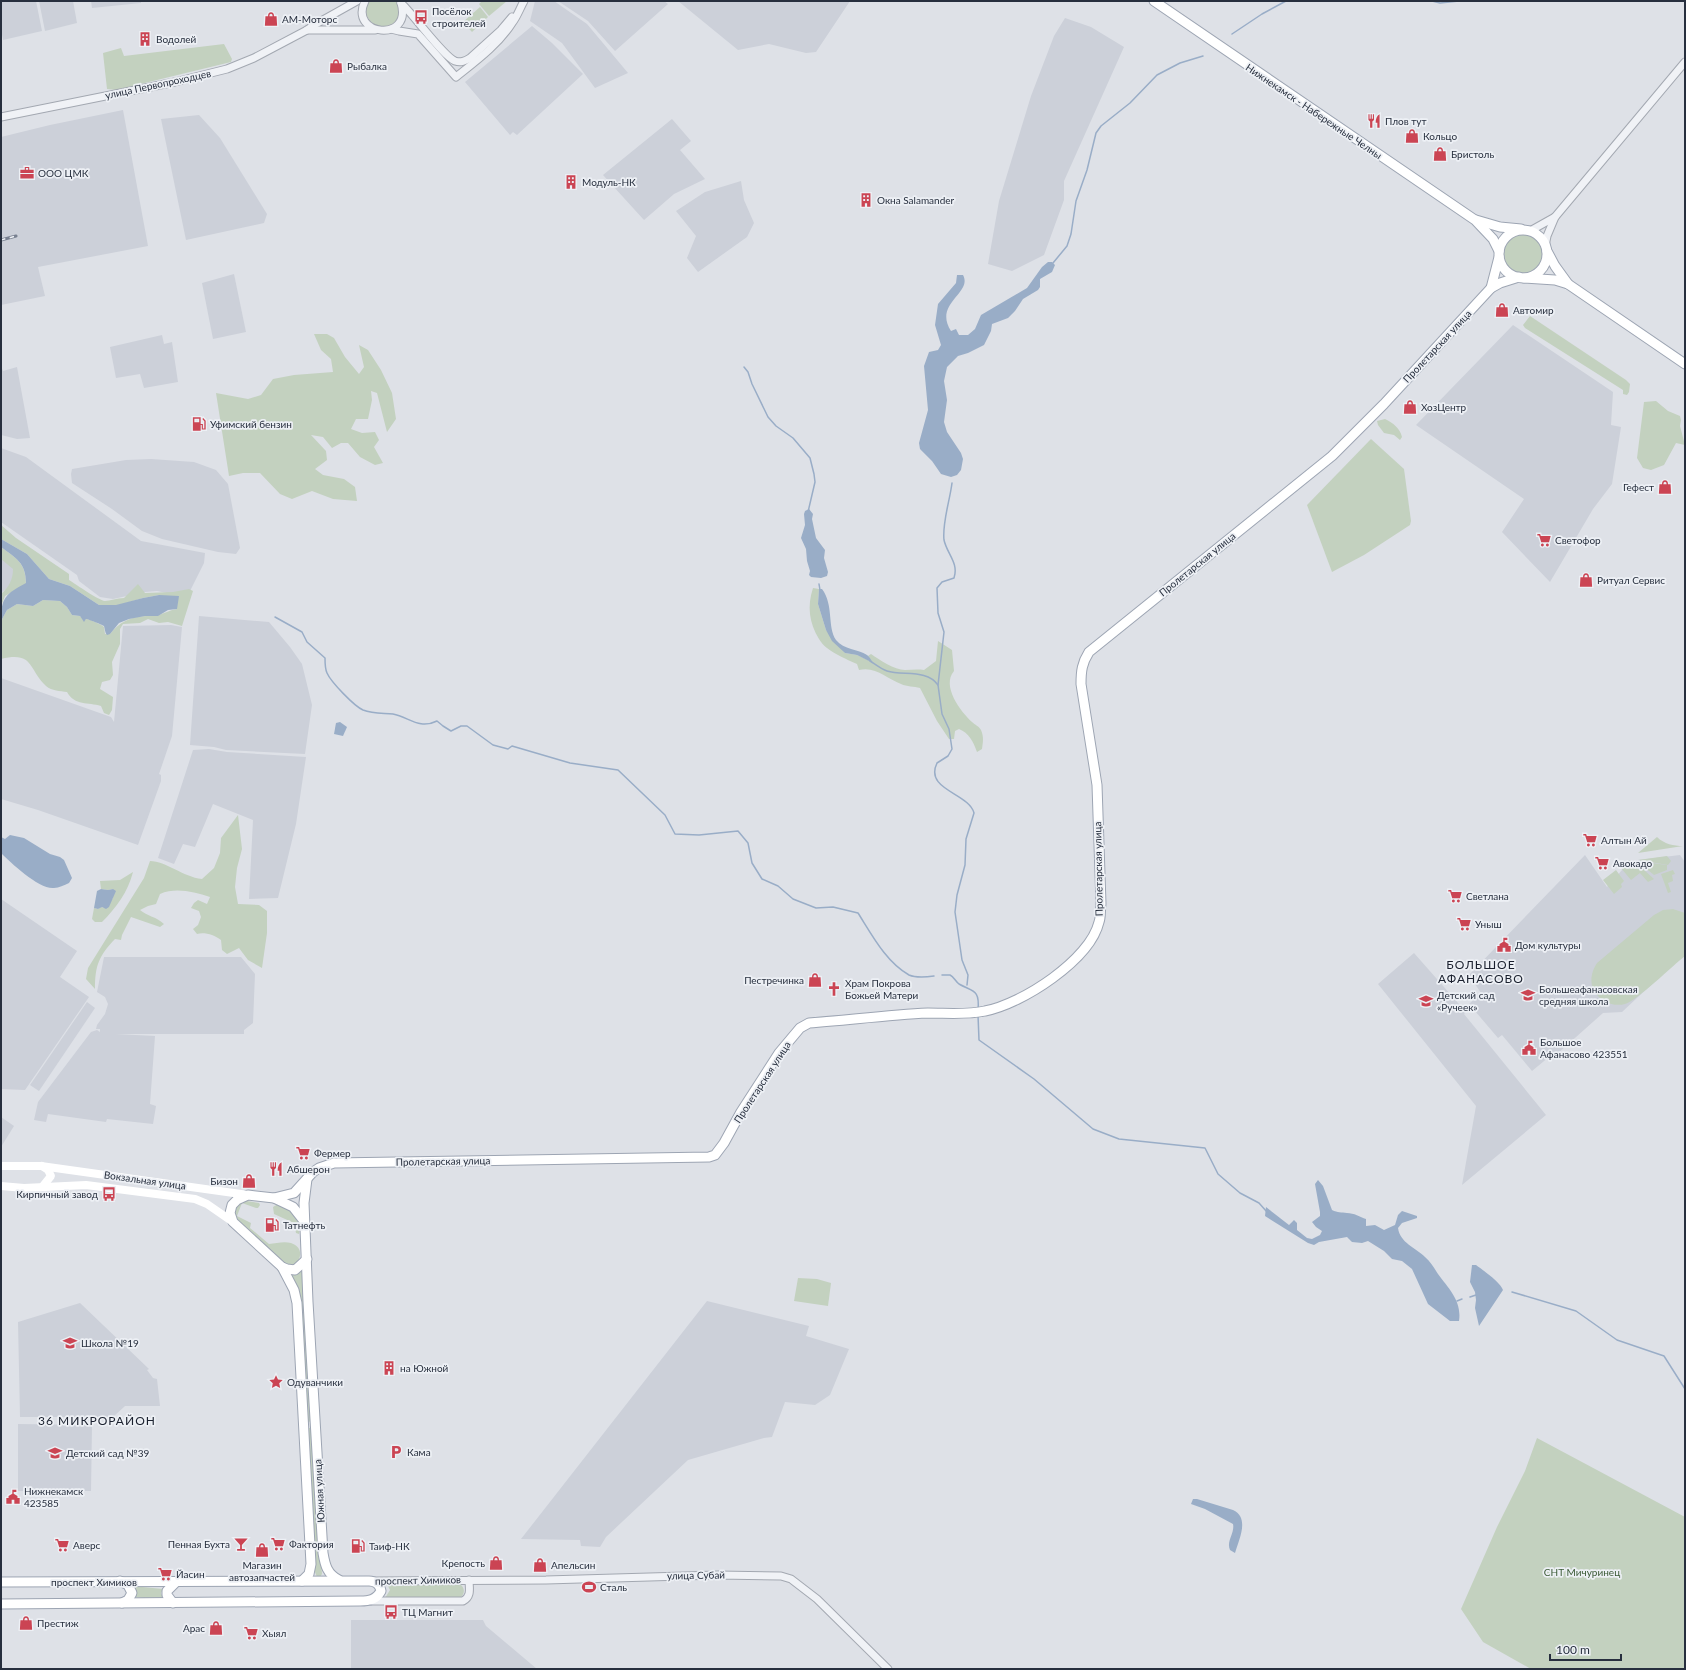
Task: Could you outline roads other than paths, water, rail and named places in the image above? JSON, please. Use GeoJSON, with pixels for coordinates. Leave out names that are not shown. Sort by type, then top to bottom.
{"type":"FeatureCollection","features":[{"type":"Feature","properties":{"kind":"main road","name":"Нижнекамск - Набережные Челны"},"geometry":{"type":"LineString","coordinates":[[1154,1],[1475,220]]}},
{"type":"Feature","properties":{"kind":"main road"},"geometry":{"type":"LineString","coordinates":[[1475,220],[1500,227],[1528,230],[1539,237],[1555,266],[1568,284]]}},
{"type":"Feature","properties":{"kind":"main road"},"geometry":{"type":"LineString","coordinates":[[1475,220],[1493,239],[1501,262],[1507,272],[1522,278],[1555,280],[1568,284],[1685,364]]}},
{"type":"Feature","properties":{"kind":"main road"},"geometry":{"type":"LineString","coordinates":[[1491,288],[1503,241],[1509,235],[1517,231],[1528,230]]}},
{"type":"Feature","properties":{"kind":"main road"},"geometry":{"type":"LineString","coordinates":[[1491,288],[1533,275],[1540,270],[1546,260],[1546,248]]}},
{"type":"Feature","properties":{"kind":"main road","name":"Пролетарская улица"},"geometry":{"type":"LineString","coordinates":[[274,1198],[294,1193],[319,1168],[334,1163],[709,1157],[715,1155],[724,1143],[741,1112],[778,1053],[800,1028],[810,1023],[984,1011],[999,1008],[1016,1000],[1056,976],[1081,953],[1094,935],[1099,923],[1101,904],[1097,785],[1081,684],[1083,662],[1089,652],[1332,456],[1384,404],[1491,288]]}},
{"type":"Feature","properties":{"kind":"main road","name":"Вокзальная улица"},"geometry":{"type":"LineString","coordinates":[[1,1166],[41,1166],[274,1198],[293,1207],[304,1221]]}},
{"type":"Feature","properties":{"kind":"main road"},"geometry":{"type":"LineString","coordinates":[[41,1166],[48,1170],[51,1176],[43,1186]]}},
{"type":"Feature","properties":{"kind":"main road"},"geometry":{"type":"LineString","coordinates":[[282,1267],[295,1270],[307,1259],[304,1203],[308,1178]]}},
{"type":"Feature","properties":{"kind":"main road","name":"Вокзальная улица"},"geometry":{"type":"LineString","coordinates":[[1,1186],[11,1188],[86,1185],[195,1199],[207,1204],[233,1222],[282,1267]]}},
{"type":"Feature","properties":{"kind":"main road"},"geometry":{"type":"LineString","coordinates":[[233,1222],[230,1214],[232,1205],[237,1200],[248,1195]]}},
{"type":"Feature","properties":{"kind":"main road","name":"Южная улица"},"geometry":{"type":"LineString","coordinates":[[307,1259],[308,1302],[323,1553],[327,1570],[330,1575],[339,1580]]}},
{"type":"Feature","properties":{"kind":"main road","name":"Южная улица"},"geometry":{"type":"LineString","coordinates":[[282,1267],[294,1290],[297,1303],[302,1421],[311,1564],[309,1574],[302,1580]]}},
{"type":"Feature","properties":{"kind":"main road"},"geometry":{"type":"LineString","coordinates":[[302,1421],[310,1424],[315,1420]]}},
{"type":"Feature","properties":{"kind":"main road"},"geometry":{"type":"LineString","coordinates":[[120,1581],[128,1585],[132,1593],[128,1600],[121,1603]]}},
{"type":"Feature","properties":{"kind":"main road"},"geometry":{"type":"LineString","coordinates":[[372,1581],[379,1586],[381,1591],[372,1601]]}},
{"type":"Feature","properties":{"kind":"main road","name":"проспект Химиков"},"geometry":{"type":"LineString","coordinates":[[1,1582],[372,1581]]}},
{"type":"Feature","properties":{"kind":"main road"},"geometry":{"type":"LineString","coordinates":[[173,1603],[166,1595],[167,1591],[177,1582]]}},
{"type":"Feature","properties":{"kind":"main road","name":"проспект Химиков"},"geometry":{"type":"LineString","coordinates":[[1,1604],[372,1601]]}},
{"type":"Feature","properties":{"kind":"street","name":"улица Первопроходцев"},"geometry":{"type":"LineString","coordinates":[[1,117],[175,82],[227,69],[254,58],[358,1]]}},
{"type":"Feature","properties":{"kind":"street"},"geometry":{"type":"LineString","coordinates":[[365,1],[362,11],[363,17],[370,27],[376,30]]}},
{"type":"Feature","properties":{"kind":"street","name":"улица Первопроходцев"},"geometry":{"type":"LineString","coordinates":[[400,2],[410,11],[452,60],[460,62],[470,58],[501,30],[524,1]]}},
{"type":"Feature","properties":{"kind":"street","name":"улица Первопроходцев"},"geometry":{"type":"LineString","coordinates":[[307,30],[386,31],[395,26],[401,18],[402,8],[400,2]]}},
{"type":"Feature","properties":{"kind":"street","name":"улица Первопроходцев"},"geometry":{"type":"LineString","coordinates":[[391,29],[418,34],[456,77],[486,52],[508,30],[519,9]]}},
{"type":"Feature","properties":{"kind":"street"},"geometry":{"type":"LineString","coordinates":[[1546,248],[1547,236],[1555,217],[1685,62]]}},
{"type":"Feature","properties":{"kind":"street"},"geometry":{"type":"LineString","coordinates":[[1528,230],[1555,217]]}},
{"type":"Feature","properties":{"kind":"street","name":"улица Субай"},"geometry":{"type":"LineString","coordinates":[[469,1580],[546,1580],[718,1574],[781,1576],[791,1579],[816,1600],[888,1669]]}},
{"type":"Feature","properties":{"kind":"street","name":"проспект Химиков"},"geometry":{"type":"LineString","coordinates":[[372,1581],[469,1580],[470,1594],[467,1599],[463,1601],[372,1601]]}},
{"type":"Feature","properties":{"kind":"water"},"geometry":{"type":"Polygon","coordinates":[[[1048,262],[1052,262],[1055,265],[1052,272],[1040,279],[1040,287],[1038,290],[1023,299],[1008,318],[992,324],[991,331],[984,345],[958,356],[947,367],[944,381],[947,400],[944,422],[947,432],[961,453],[963,459],[961,470],[957,475],[951,477],[941,474],[932,461],[920,449],[919,443],[928,410],[924,366],[929,352],[938,350],[941,345],[935,325],[938,304],[956,283],[957,275],[963,275],[965,281],[963,287],[950,306],[947,313],[947,321],[951,331],[956,329],[959,335],[968,335],[975,329],[981,315],[1027,288],[1042,267],[1048,262]]]}},
{"type":"Feature","properties":{"kind":"water"},"geometry":{"type":"Polygon","coordinates":[[[809,509],[813,514],[812,519],[816,538],[825,550],[824,558],[828,572],[827,576],[821,578],[811,577],[809,575],[810,571],[806,549],[801,538],[805,525],[804,514],[805,511],[809,509]]]}},
{"type":"Feature","properties":{"kind":"water"},"geometry":{"type":"Polygon","coordinates":[[[1,539],[27,554],[49,579],[70,586],[99,605],[116,605],[159,595],[179,596],[177,609],[168,610],[158,616],[145,616],[129,619],[119,623],[110,634],[107,635],[104,626],[87,619],[84,622],[80,616],[72,615],[67,607],[60,601],[43,600],[33,606],[17,604],[7,610],[1,621],[2,606],[6,597],[26,583],[26,576],[22,566],[16,558],[1,547],[1,539]]]}},
{"type":"Feature","properties":{"kind":"water"},"geometry":{"type":"Polygon","coordinates":[[[819,589],[822,589],[826,595],[833,635],[836,640],[847,648],[867,655],[873,663],[857,655],[845,653],[832,641],[826,630],[818,604],[819,589]]]}},
{"type":"Feature","properties":{"kind":"water"},"geometry":{"type":"Polygon","coordinates":[[[340,722],[347,727],[343,736],[334,734],[336,723],[340,722]]]}},
{"type":"Feature","properties":{"kind":"water"},"geometry":{"type":"Polygon","coordinates":[[[10,835],[24,838],[50,854],[64,860],[72,878],[69,883],[58,888],[48,887],[41,885],[18,869],[1,853],[1,837],[5,839],[10,835]]]}},
{"type":"Feature","properties":{"kind":"water"},"geometry":{"type":"Polygon","coordinates":[[[101,889],[113,889],[116,891],[109,907],[106,909],[102,907],[98,909],[94,908],[97,891],[101,889]]]}},
{"type":"Feature","properties":{"kind":"water"},"geometry":{"type":"Polygon","coordinates":[[[1318,1180],[1323,1186],[1332,1210],[1352,1214],[1366,1219],[1366,1226],[1375,1225],[1384,1230],[1395,1225],[1398,1215],[1402,1211],[1417,1216],[1417,1218],[1402,1223],[1398,1228],[1399,1233],[1409,1245],[1429,1261],[1450,1290],[1459,1307],[1459,1321],[1450,1321],[1428,1304],[1412,1269],[1402,1261],[1392,1259],[1384,1251],[1368,1241],[1362,1243],[1352,1242],[1347,1237],[1319,1242],[1314,1245],[1308,1243],[1265,1216],[1266,1207],[1289,1225],[1294,1220],[1297,1223],[1297,1230],[1307,1238],[1312,1239],[1320,1235],[1322,1231],[1312,1222],[1320,1216],[1315,1184],[1318,1180]]]}},
{"type":"Feature","properties":{"kind":"water"},"geometry":{"type":"Polygon","coordinates":[[[1472,1265],[1476,1265],[1487,1273],[1502,1287],[1503,1290],[1479,1326],[1475,1308],[1475,1292],[1470,1282],[1472,1265]]]}},
{"type":"Feature","properties":{"kind":"water"},"geometry":{"type":"Polygon","coordinates":[[[1193,1499],[1233,1510],[1238,1514],[1241,1518],[1242,1529],[1235,1553],[1230,1550],[1229,1547],[1233,1524],[1205,1509],[1191,1504],[1193,1499]]]}},
{"type":"Feature","properties":{"kind":"waterway"},"geometry":{"type":"LineString","coordinates":[[1232,34],[1262,14],[1286,1]]}},
{"type":"Feature","properties":{"kind":"waterway"},"geometry":{"type":"LineString","coordinates":[[1432,1],[1440,3],[1459,1]]}},
{"type":"Feature","properties":{"kind":"waterway"},"geometry":{"type":"LineString","coordinates":[[1053,263],[1067,246],[1071,234],[1076,201],[1087,170],[1096,133],[1101,126],[1130,103],[1157,75],[1180,63],[1203,56]]}},
{"type":"Feature","properties":{"kind":"waterway"},"geometry":{"type":"LineString","coordinates":[[744,367],[748,372],[752,384],[768,417],[776,426],[793,438],[810,458],[815,482],[808,512]]}},
{"type":"Feature","properties":{"kind":"waterway"},"geometry":{"type":"LineString","coordinates":[[952,483],[945,519],[944,540],[954,563],[955,573],[954,578],[942,582],[937,588],[938,613],[944,632],[938,685],[942,714],[949,729],[952,749],[948,756],[937,763],[935,772],[937,779],[942,785],[970,806],[974,813],[966,839],[965,865],[957,895],[955,912],[962,960],[968,975],[967,985]]}},
{"type":"Feature","properties":{"kind":"waterway"},"geometry":{"type":"LineString","coordinates":[[819,584],[820,590]]}},
{"type":"Feature","properties":{"kind":"waterway"},"geometry":{"type":"LineString","coordinates":[[275,617],[302,632],[307,642],[325,658],[326,671],[329,677],[359,708],[374,713],[393,714],[419,724],[437,721],[451,731],[461,726],[467,726],[493,745],[508,749],[512,746],[570,763],[618,770],[665,815],[675,834],[699,835],[738,831],[748,843],[752,863],[762,879],[778,886],[793,899],[816,908],[833,907],[858,913],[886,955],[901,970],[915,977],[934,976]]}},
{"type":"Feature","properties":{"kind":"waterway"},"geometry":{"type":"LineString","coordinates":[[870,661],[887,671],[928,677],[938,685]]}},
{"type":"Feature","properties":{"kind":"waterway"},"geometry":{"type":"LineString","coordinates":[[942,975],[950,975],[959,984],[972,990],[978,998],[978,1010]]}},
{"type":"Feature","properties":{"kind":"waterway"},"geometry":{"type":"LineString","coordinates":[[978,1015],[979,1040],[1034,1079],[1093,1129],[1119,1139],[1205,1148],[1218,1174],[1240,1193],[1259,1203],[1267,1212]]}},
{"type":"Feature","properties":{"kind":"waterway"},"geometry":{"type":"LineString","coordinates":[[1512,1292],[1576,1311],[1617,1340],[1664,1356],[1685,1389]]}},
{"type":"Feature","properties":{"kind":"waterway"},"geometry":{"type":"LineString","coordinates":[[1470,1297],[1476,1295]]}},
{"type":"Feature","properties":{"kind":"waterway"},"geometry":{"type":"LineString","coordinates":[[1457,1301],[1462,1299]]}},
{"type":"Feature","properties":{"kind":"railway"},"geometry":{"type":"LineString","coordinates":[[1,240],[16,236]]}},
{"type":"Feature","properties":{"kind":"place","name":"Посёлок строителей"},"geometry":{"type":"Point","coordinates":[421,17]}},
{"type":"Feature","properties":{"kind":"place","name":"АМ-Моторс"},"geometry":{"type":"Point","coordinates":[271,19]}},
{"type":"Feature","properties":{"kind":"place","name":"Водолей"},"geometry":{"type":"Point","coordinates":[145,39]}},
{"type":"Feature","properties":{"kind":"place","name":"Рыбалка"},"geometry":{"type":"Point","coordinates":[336,66]}},
{"type":"Feature","properties":{"kind":"place","name":"Плов тут"},"geometry":{"type":"Point","coordinates":[1374,121]}},
{"type":"Feature","properties":{"kind":"place","name":"Кольцо"},"geometry":{"type":"Point","coordinates":[1412,136]}},
{"type":"Feature","properties":{"kind":"place","name":"Бристоль"},"geometry":{"type":"Point","coordinates":[1440,154]}},
{"type":"Feature","properties":{"kind":"place","name":"ООО ЦМК"},"geometry":{"type":"Point","coordinates":[27,173]}},
{"type":"Feature","properties":{"kind":"place","name":"Модуль-НК"},"geometry":{"type":"Point","coordinates":[571,182]}},
{"type":"Feature","properties":{"kind":"place","name":"Окна Salamander"},"geometry":{"type":"Point","coordinates":[866,200]}},
{"type":"Feature","properties":{"kind":"place","name":"Автомир"},"geometry":{"type":"Point","coordinates":[1502,310]}},
{"type":"Feature","properties":{"kind":"place","name":"ХозЦентр"},"geometry":{"type":"Point","coordinates":[1410,407]}},
{"type":"Feature","properties":{"kind":"place","name":"Уфимский бензин"},"geometry":{"type":"Point","coordinates":[199,424]}},
{"type":"Feature","properties":{"kind":"place","name":"Гефест"},"geometry":{"type":"Point","coordinates":[1665,487]}},
{"type":"Feature","properties":{"kind":"place","name":"Светофор"},"geometry":{"type":"Point","coordinates":[1544,540]}},
{"type":"Feature","properties":{"kind":"place","name":"Ритуал Сервис"},"geometry":{"type":"Point","coordinates":[1586,580]}},
{"type":"Feature","properties":{"kind":"place","name":"Алтын Ай"},"geometry":{"type":"Point","coordinates":[1590,840]}},
{"type":"Feature","properties":{"kind":"place","name":"Авокадо"},"geometry":{"type":"Point","coordinates":[1602,863]}},
{"type":"Feature","properties":{"kind":"place","name":"Светлана"},"geometry":{"type":"Point","coordinates":[1455,896]}},
{"type":"Feature","properties":{"kind":"place","name":"Уныш"},"geometry":{"type":"Point","coordinates":[1464,924]}},
{"type":"Feature","properties":{"kind":"place","name":"Дом культуры"},"geometry":{"type":"Point","coordinates":[1504,945]}},
{"type":"Feature","properties":{"kind":"place","name":"Пестречинка"},"geometry":{"type":"Point","coordinates":[815,980]}},
{"type":"Feature","properties":{"kind":"place","name":"Храм Покрова Божьей Матери"},"geometry":{"type":"Point","coordinates":[834,989]}},
{"type":"Feature","properties":{"kind":"place","name":"Большеафанасовская средняя школа"},"geometry":{"type":"Point","coordinates":[1528,995]}},
{"type":"Feature","properties":{"kind":"place","name":"Детский сад «Ручеек»"},"geometry":{"type":"Point","coordinates":[1426,1001]}},
{"type":"Feature","properties":{"kind":"place","name":"Большое Афанасово 423551"},"geometry":{"type":"Point","coordinates":[1529,1048]}},
{"type":"Feature","properties":{"kind":"place","name":"Фермер"},"geometry":{"type":"Point","coordinates":[303,1153]}},
{"type":"Feature","properties":{"kind":"place","name":"Абшерон"},"geometry":{"type":"Point","coordinates":[276,1169]}},
{"type":"Feature","properties":{"kind":"place","name":"Бизон"},"geometry":{"type":"Point","coordinates":[249,1181]}},
{"type":"Feature","properties":{"kind":"place","name":"Кирпичный завод"},"geometry":{"type":"Point","coordinates":[109,1194]}},
{"type":"Feature","properties":{"kind":"place","name":"Татнефть"},"geometry":{"type":"Point","coordinates":[272,1225]}},
{"type":"Feature","properties":{"kind":"place","name":"Школа №19"},"geometry":{"type":"Point","coordinates":[70,1343]}},
{"type":"Feature","properties":{"kind":"place","name":"на Южной"},"geometry":{"type":"Point","coordinates":[389,1368]}},
{"type":"Feature","properties":{"kind":"place","name":"Одуванчики"},"geometry":{"type":"Point","coordinates":[276,1382]}},
{"type":"Feature","properties":{"kind":"place","name":"Кама"},"geometry":{"type":"Point","coordinates":[396,1452]}},
{"type":"Feature","properties":{"kind":"place","name":"Детский сад №39"},"geometry":{"type":"Point","coordinates":[55,1453]}},
{"type":"Feature","properties":{"kind":"place","name":"Нижнекамск 423585"},"geometry":{"type":"Point","coordinates":[13,1497]}},
{"type":"Feature","properties":{"kind":"place","name":"Пенная Бухта"},"geometry":{"type":"Point","coordinates":[241,1544]}},
{"type":"Feature","properties":{"kind":"place","name":"Фактория"},"geometry":{"type":"Point","coordinates":[278,1544]}},
{"type":"Feature","properties":{"kind":"place","name":"Аверс"},"geometry":{"type":"Point","coordinates":[62,1545]}},
{"type":"Feature","properties":{"kind":"place","name":"Таиф-НК"},"geometry":{"type":"Point","coordinates":[358,1546]}},
{"type":"Feature","properties":{"kind":"place","name":"Магазин автозапчастей"},"geometry":{"type":"Point","coordinates":[262,1550]}},
{"type":"Feature","properties":{"kind":"place","name":"Крепость"},"geometry":{"type":"Point","coordinates":[496,1563]}},
{"type":"Feature","properties":{"kind":"place","name":"Апельсин"},"geometry":{"type":"Point","coordinates":[540,1565]}},
{"type":"Feature","properties":{"kind":"place","name":"Йасин"},"geometry":{"type":"Point","coordinates":[165,1574]}},
{"type":"Feature","properties":{"kind":"place","name":"Сталь"},"geometry":{"type":"Point","coordinates":[589,1587]}},
{"type":"Feature","properties":{"kind":"place","name":"ТЦ Магнит"},"geometry":{"type":"Point","coordinates":[391,1612]}},
{"type":"Feature","properties":{"kind":"place","name":"Престиж"},"geometry":{"type":"Point","coordinates":[26,1623]}},
{"type":"Feature","properties":{"kind":"place","name":"Арас"},"geometry":{"type":"Point","coordinates":[216,1628]}},
{"type":"Feature","properties":{"kind":"place","name":"Хыял"},"geometry":{"type":"Point","coordinates":[251,1633]}},
{"type":"Feature","properties":{"kind":"district","name":"БОЛЬШОЕ АФАНАСОВО"},"geometry":{"type":"Point","coordinates":[1481,971]}},
{"type":"Feature","properties":{"kind":"district","name":"36 МИКРОРАЙОН"},"geometry":{"type":"Point","coordinates":[97,1420]}},
{"type":"Feature","properties":{"kind":"park label","name":"СНТ Мичуринец"},"geometry":{"type":"Point","coordinates":[1582,1572]}}]}
